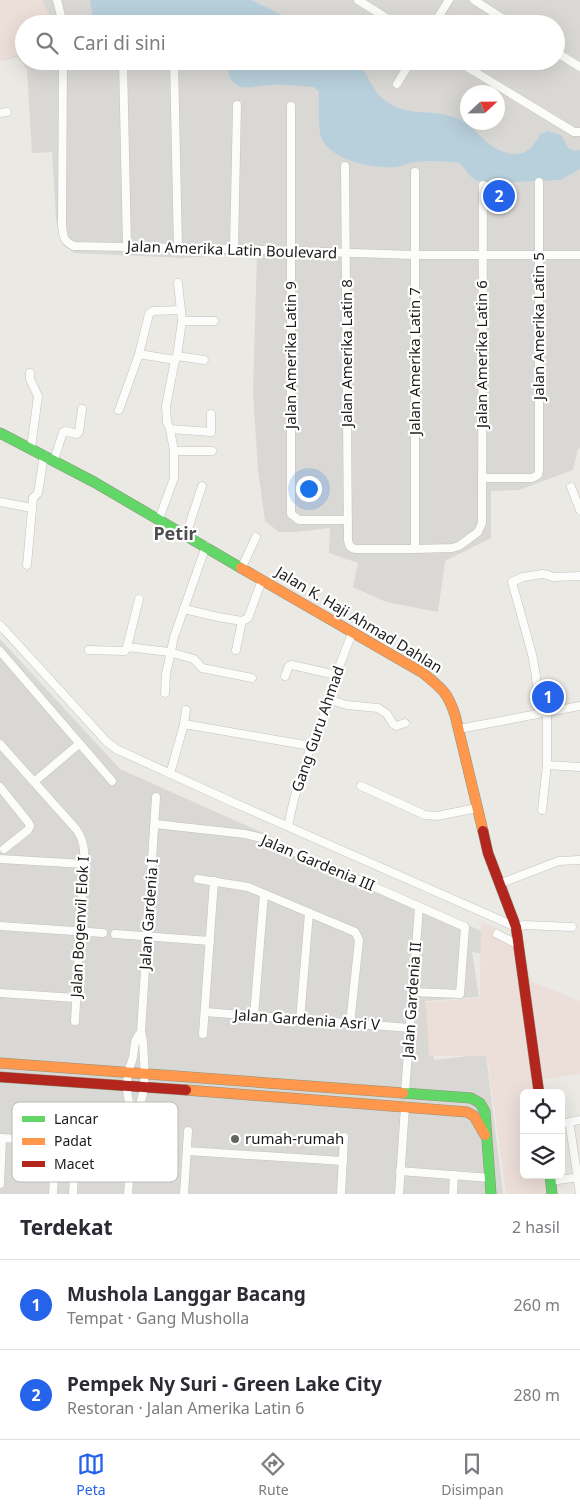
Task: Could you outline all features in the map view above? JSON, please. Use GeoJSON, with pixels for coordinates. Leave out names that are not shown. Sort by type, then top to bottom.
{"type":"FeatureCollection","features":[{"type":"Feature","properties":{"kind":"street"},"geometry":{"type":"LineString","coordinates":[[57,0],[61,15]]}},
{"type":"Feature","properties":{"kind":"street"},"geometry":{"type":"LineString","coordinates":[[358,0],[382,15]]}},
{"type":"Feature","properties":{"kind":"street"},"geometry":{"type":"LineString","coordinates":[[440,15],[449,0]]}},
{"type":"Feature","properties":{"kind":"street"},"geometry":{"type":"LineString","coordinates":[[474,0],[497,15]]}},
{"type":"Feature","properties":{"kind":"street"},"geometry":{"type":"LineString","coordinates":[[565,58],[580,67]]}},
{"type":"Feature","properties":{"kind":"street","name":"Jalan Amerika Latin Boulevard"},"geometry":{"type":"LineString","coordinates":[[63,70],[62,224],[63,235],[67,242],[74,246],[234,249],[346,254],[580,255]]}},
{"type":"Feature","properties":{"kind":"street"},"geometry":{"type":"LineString","coordinates":[[124,70],[126,247]]}},
{"type":"Feature","properties":{"kind":"street"},"geometry":{"type":"LineString","coordinates":[[174,70],[178,248]]}},
{"type":"Feature","properties":{"kind":"street"},"geometry":{"type":"LineString","coordinates":[[397,84],[406,70]]}},
{"type":"Feature","properties":{"kind":"street"},"geometry":{"type":"LineString","coordinates":[[471,70],[574,132],[580,132]]}},
{"type":"Feature","properties":{"kind":"street"},"geometry":{"type":"LineString","coordinates":[[234,249],[237,105]]}},
{"type":"Feature","properties":{"kind":"street","name":"Jalan Amerika Latin 9"},"geometry":{"type":"LineString","coordinates":[[291,106],[291,514],[299,520],[348,520]]}},
{"type":"Feature","properties":{"kind":"street","name":"Jalan Amerika Latin 8"},"geometry":{"type":"LineString","coordinates":[[345,166],[348,540],[349,545],[356,549],[415,549]]}},
{"type":"Feature","properties":{"kind":"street","name":"Jalan Amerika Latin 7"},"geometry":{"type":"LineString","coordinates":[[414,172],[415,549]]}},
{"type":"Feature","properties":{"kind":"street","name":"Jalan Amerika Latin 5"},"geometry":{"type":"LineString","coordinates":[[482,478],[532,478],[538,475],[540,470],[539,182]]}},
{"type":"Feature","properties":{"kind":"street","name":"Jalan Amerika Latin 6"},"geometry":{"type":"LineString","coordinates":[[415,549],[452,548],[458,546],[478,532],[482,524],[483,185]]}},
{"type":"Feature","properties":{"kind":"street"},"geometry":{"type":"LineString","coordinates":[[159,519],[174,478],[174,451],[167,422],[166,406],[182,321],[178,283]]}},
{"type":"Feature","properties":{"kind":"street"},"geometry":{"type":"LineString","coordinates":[[119,410],[139,354],[149,314],[181,310]]}},
{"type":"Feature","properties":{"kind":"street"},"geometry":{"type":"LineString","coordinates":[[182,321],[214,322]]}},
{"type":"Feature","properties":{"kind":"street"},"geometry":{"type":"LineString","coordinates":[[139,354],[204,360]]}},
{"type":"Feature","properties":{"kind":"street"},"geometry":{"type":"LineString","coordinates":[[30,373],[30,379],[38,396],[31,448]]}},
{"type":"Feature","properties":{"kind":"street"},"geometry":{"type":"LineString","coordinates":[[54,460],[63,432],[68,431],[77,434],[82,409]]}},
{"type":"Feature","properties":{"kind":"street"},"geometry":{"type":"LineString","coordinates":[[170,429],[211,432],[211,414]]}},
{"type":"Feature","properties":{"kind":"street","name":"Jalan K. Haji Ahmad Dahlan"},"geometry":{"type":"LineString","coordinates":[[0,433],[54,460],[206,546],[423,673],[444,691],[453,706],[459,728],[476,808],[488,853],[518,935],[538,1089]]}},
{"type":"Feature","properties":{"kind":"street"},"geometry":{"type":"LineString","coordinates":[[174,451],[212,451]]}},
{"type":"Feature","properties":{"kind":"street"},"geometry":{"type":"LineString","coordinates":[[27,565],[32,508],[34,497],[38,493],[44,455]]}},
{"type":"Feature","properties":{"kind":"street"},"geometry":{"type":"LineString","coordinates":[[186,535],[202,486]]}},
{"type":"Feature","properties":{"kind":"street"},"geometry":{"type":"LineString","coordinates":[[571,487],[580,510]]}},
{"type":"Feature","properties":{"kind":"street"},"geometry":{"type":"LineString","coordinates":[[0,502],[32,508]]}},
{"type":"Feature","properties":{"kind":"street"},"geometry":{"type":"LineString","coordinates":[[242,567],[256,537]]}},
{"type":"Feature","properties":{"kind":"street"},"geometry":{"type":"LineString","coordinates":[[165,693],[169,652],[206,546]]}},
{"type":"Feature","properties":{"kind":"street"},"geometry":{"type":"LineString","coordinates":[[542,810],[548,765],[543,713],[533,662],[512,582],[523,577],[542,574],[548,574],[553,577],[580,576]]}},
{"type":"Feature","properties":{"kind":"street"},"geometry":{"type":"LineString","coordinates":[[184,609],[218,618],[242,621],[248,618],[262,580]]}},
{"type":"Feature","properties":{"kind":"street"},"geometry":{"type":"LineString","coordinates":[[89,650],[124,652],[127,647],[139,598]]}},
{"type":"Feature","properties":{"kind":"street"},"geometry":{"type":"LineString","coordinates":[[236,650],[242,621]]}},
{"type":"Feature","properties":{"kind":"street"},"geometry":{"type":"LineString","coordinates":[[0,626],[111,745],[518,935]]}},
{"type":"Feature","properties":{"kind":"street","name":"Gang Guru Ahmad"},"geometry":{"type":"LineString","coordinates":[[288,826],[294,799],[311,746],[330,700],[336,675],[352,633]]}},
{"type":"Feature","properties":{"kind":"street"},"geometry":{"type":"LineString","coordinates":[[127,647],[169,652],[194,659],[202,668],[252,678]]}},
{"type":"Feature","properties":{"kind":"street"},"geometry":{"type":"LineString","coordinates":[[0,651],[112,781]]}},
{"type":"Feature","properties":{"kind":"street"},"geometry":{"type":"LineString","coordinates":[[285,676],[289,666],[292,665],[336,675]]}},
{"type":"Feature","properties":{"kind":"street"},"geometry":{"type":"LineString","coordinates":[[330,700],[347,705],[378,708],[387,714],[396,726],[405,723]]}},
{"type":"Feature","properties":{"kind":"street"},"geometry":{"type":"LineString","coordinates":[[459,728],[580,706]]}},
{"type":"Feature","properties":{"kind":"street"},"geometry":{"type":"LineString","coordinates":[[170,774],[186,710]]}},
{"type":"Feature","properties":{"kind":"street"},"geometry":{"type":"LineString","coordinates":[[184,724],[311,746]]}},
{"type":"Feature","properties":{"kind":"street","name":"Jalan Bogenvil Elok I"},"geometry":{"type":"LineString","coordinates":[[0,744],[80,835],[84,846],[75,1020]]}},
{"type":"Feature","properties":{"kind":"street"},"geometry":{"type":"LineString","coordinates":[[34,782],[79,744]]}},
{"type":"Feature","properties":{"kind":"street"},"geometry":{"type":"LineString","coordinates":[[548,765],[580,767]]}},
{"type":"Feature","properties":{"kind":"street"},"geometry":{"type":"LineString","coordinates":[[361,786],[425,815],[438,816],[476,808]]}},
{"type":"Feature","properties":{"kind":"street"},"geometry":{"type":"LineString","coordinates":[[0,787],[30,826],[28,830],[2,846],[14,860]]}},
{"type":"Feature","properties":{"kind":"street","name":"Jalan Gardenia I"},"geometry":{"type":"LineString","coordinates":[[142,1102],[145,1073],[144,1044],[141,1032],[156,797]]}},
{"type":"Feature","properties":{"kind":"street","name":"Jalan Gardenia III"},"geometry":{"type":"LineString","coordinates":[[155,824],[256,836],[464,926],[466,928],[460,994],[412,992]]}},
{"type":"Feature","properties":{"kind":"street"},"geometry":{"type":"LineString","coordinates":[[0,859],[84,864]]}},
{"type":"Feature","properties":{"kind":"street"},"geometry":{"type":"LineString","coordinates":[[498,884],[559,862],[580,860]]}},
{"type":"Feature","properties":{"kind":"street"},"geometry":{"type":"LineString","coordinates":[[198,880],[248,887],[355,932],[359,940],[350,1024]]}},
{"type":"Feature","properties":{"kind":"street"},"geometry":{"type":"LineString","coordinates":[[203,1034],[214,881]]}},
{"type":"Feature","properties":{"kind":"street"},"geometry":{"type":"LineString","coordinates":[[254,1016],[264,894]]}},
{"type":"Feature","properties":{"kind":"street","name":"Jalan Gardenia II"},"geometry":{"type":"LineString","coordinates":[[405,1092],[419,907]]}},
{"type":"Feature","properties":{"kind":"street"},"geometry":{"type":"LineString","coordinates":[[300,1020],[309,914]]}},
{"type":"Feature","properties":{"kind":"street"},"geometry":{"type":"LineString","coordinates":[[518,935],[524,925],[572,927]]}},
{"type":"Feature","properties":{"kind":"street"},"geometry":{"type":"LineString","coordinates":[[0,926],[103,933]]}},
{"type":"Feature","properties":{"kind":"street"},"geometry":{"type":"LineString","coordinates":[[115,934],[210,940]]}},
{"type":"Feature","properties":{"kind":"street"},"geometry":{"type":"LineString","coordinates":[[497,934],[518,935]]}},
{"type":"Feature","properties":{"kind":"street"},"geometry":{"type":"LineString","coordinates":[[0,993],[76,998]]}},
{"type":"Feature","properties":{"kind":"street","name":"Jalan Gardenia Asri V"},"geometry":{"type":"LineString","coordinates":[[205,1012],[410,1028]]}},
{"type":"Feature","properties":{"kind":"street","name":"Jalan Gardenia I"},"geometry":{"type":"LineString","coordinates":[[129,1102],[128,1072],[133,1057],[134,1042],[136,1036],[141,1032]]}},
{"type":"Feature","properties":{"kind":"street"},"geometry":{"type":"LineString","coordinates":[[133,1057],[144,1058]]}},
{"type":"Feature","properties":{"kind":"street"},"geometry":{"type":"LineString","coordinates":[[0,1063],[405,1092],[476,1099],[485,1112],[491,1194]]}},
{"type":"Feature","properties":{"kind":"street"},"geometry":{"type":"LineString","coordinates":[[0,1077],[455,1111],[471,1114],[477,1119],[486,1138]]}},
{"type":"Feature","properties":{"kind":"street"},"geometry":{"type":"LineString","coordinates":[[405,1092],[415,1097],[415,1103],[405,1107],[394,1102],[394,1096],[405,1092]]}},
{"type":"Feature","properties":{"kind":"street"},"geometry":{"type":"LineString","coordinates":[[399,1194],[405,1107]]}},
{"type":"Feature","properties":{"kind":"street"},"geometry":{"type":"LineString","coordinates":[[565,1123],[580,1120]]}},
{"type":"Feature","properties":{"kind":"street"},"geometry":{"type":"LineString","coordinates":[[570,1127],[579,1177],[580,1194]]}},
{"type":"Feature","properties":{"kind":"street"},"geometry":{"type":"LineString","coordinates":[[184,1194],[188,1131]]}},
{"type":"Feature","properties":{"kind":"street"},"geometry":{"type":"LineString","coordinates":[[341,1194],[344,1136]]}},
{"type":"Feature","properties":{"kind":"street"},"geometry":{"type":"LineString","coordinates":[[0,1184],[1,1138]]}},
{"type":"Feature","properties":{"kind":"street"},"geometry":{"type":"LineString","coordinates":[[187,1151],[343,1161]]}},
{"type":"Feature","properties":{"kind":"street"},"geometry":{"type":"LineString","coordinates":[[400,1171],[490,1178]]}},
{"type":"Feature","properties":{"kind":"street"},"geometry":{"type":"LineString","coordinates":[[453,1194],[454,1175]]}},
{"type":"Feature","properties":{"kind":"street"},"geometry":{"type":"LineString","coordinates":[[565,1178],[579,1177]]}},
{"type":"Feature","properties":{"kind":"street"},"geometry":{"type":"LineString","coordinates":[[552,1194],[554,1179]]}},
{"type":"Feature","properties":{"kind":"shaded area"},"geometry":{"type":"Polygon","coordinates":[[[0,0],[580,0],[580,448],[578,449],[573,470],[519,490],[491,491],[491,538],[445,561],[438,612],[386,602],[353,587],[358,563],[329,553],[330,528],[279,532],[265,521],[258,469],[253,394],[257,253],[183,258],[74,253],[62,244],[56,218],[52,152],[32,153],[27,70],[565,70],[565,15],[15,15],[15,57],[0,61],[0,0]]]}},
{"type":"Feature","properties":{"kind":"shaded area"},"geometry":{"type":"Polygon","coordinates":[[[0,0],[42,0],[50,15],[15,15],[15,56],[0,61],[0,0]]]}},
{"type":"Feature","properties":{"kind":"shaded area"},"geometry":{"type":"Polygon","coordinates":[[[0,639],[120,769],[499,939],[493,956],[472,952],[479,997],[425,1001],[434,1060],[486,1054],[503,1194],[0,1194],[0,639]]]}},
{"type":"Feature","properties":{"kind":"shaded area"},"geometry":{"type":"Polygon","coordinates":[[[481,922],[521,940],[532,982],[580,1001],[580,1074],[538,1080],[539,1089],[520,1089],[520,1179],[556,1179],[558,1194],[506,1194],[487,1056],[429,1056],[426,1002],[480,998],[481,922]]]}},
{"type":"Feature","properties":{"kind":"water"},"geometry":{"type":"Polygon","coordinates":[[[90,0],[251,0],[282,15],[92,15],[90,0]]]}},
{"type":"Feature","properties":{"kind":"water"},"geometry":{"type":"Polygon","coordinates":[[[228,70],[363,70],[381,97],[394,106],[410,111],[442,114],[458,119],[460,120],[460,130],[474,130],[492,146],[504,152],[511,154],[523,153],[532,146],[540,134],[548,131],[561,135],[568,148],[575,151],[580,150],[580,169],[560,180],[494,183],[477,181],[471,177],[460,163],[422,161],[397,167],[364,164],[342,157],[326,145],[320,133],[319,91],[313,87],[269,85],[241,87],[235,84],[228,70]]]}},
{"type":"Feature","properties":{"kind":"traffic: fast"},"geometry":{"type":"LineString","coordinates":[[0,433],[94,482],[241,568]]}},
{"type":"Feature","properties":{"kind":"traffic: fast"},"geometry":{"type":"LineString","coordinates":[[403,1093],[471,1098],[480,1103],[485,1112],[491,1194]]}},
{"type":"Feature","properties":{"kind":"traffic: fast"},"geometry":{"type":"LineString","coordinates":[[550,1179],[552,1194]]}},
{"type":"Feature","properties":{"kind":"traffic: slow"},"geometry":{"type":"LineString","coordinates":[[241,568],[423,673],[443,691],[455,715],[483,831]]}},
{"type":"Feature","properties":{"kind":"traffic: slow"},"geometry":{"type":"LineString","coordinates":[[0,1063],[403,1093]]}},
{"type":"Feature","properties":{"kind":"traffic: slow"},"geometry":{"type":"LineString","coordinates":[[186,1090],[467,1112],[474,1116],[485,1135]]}},
{"type":"Feature","properties":{"kind":"traffic: jam"},"geometry":{"type":"LineString","coordinates":[[483,831],[488,853],[516,927],[538,1089]]}},
{"type":"Feature","properties":{"kind":"traffic: jam"},"geometry":{"type":"LineString","coordinates":[[0,1077],[186,1090]]}},
{"type":"Feature","properties":{"kind":"place","name":"Pempek Ny Suri - Green Lake City"},"geometry":{"type":"Point","coordinates":[499,196]}},
{"type":"Feature","properties":{"kind":"place","name":"Mushola Langgar Bacang"},"geometry":{"type":"Point","coordinates":[548,697]}},
{"type":"Feature","properties":{"kind":"place","name":"rumah-rumah"},"geometry":{"type":"Point","coordinates":[235,1139]}},
{"type":"Feature","properties":{"kind":"district","name":"Petir"},"geometry":{"type":"Point","coordinates":[175,534]}}]}
